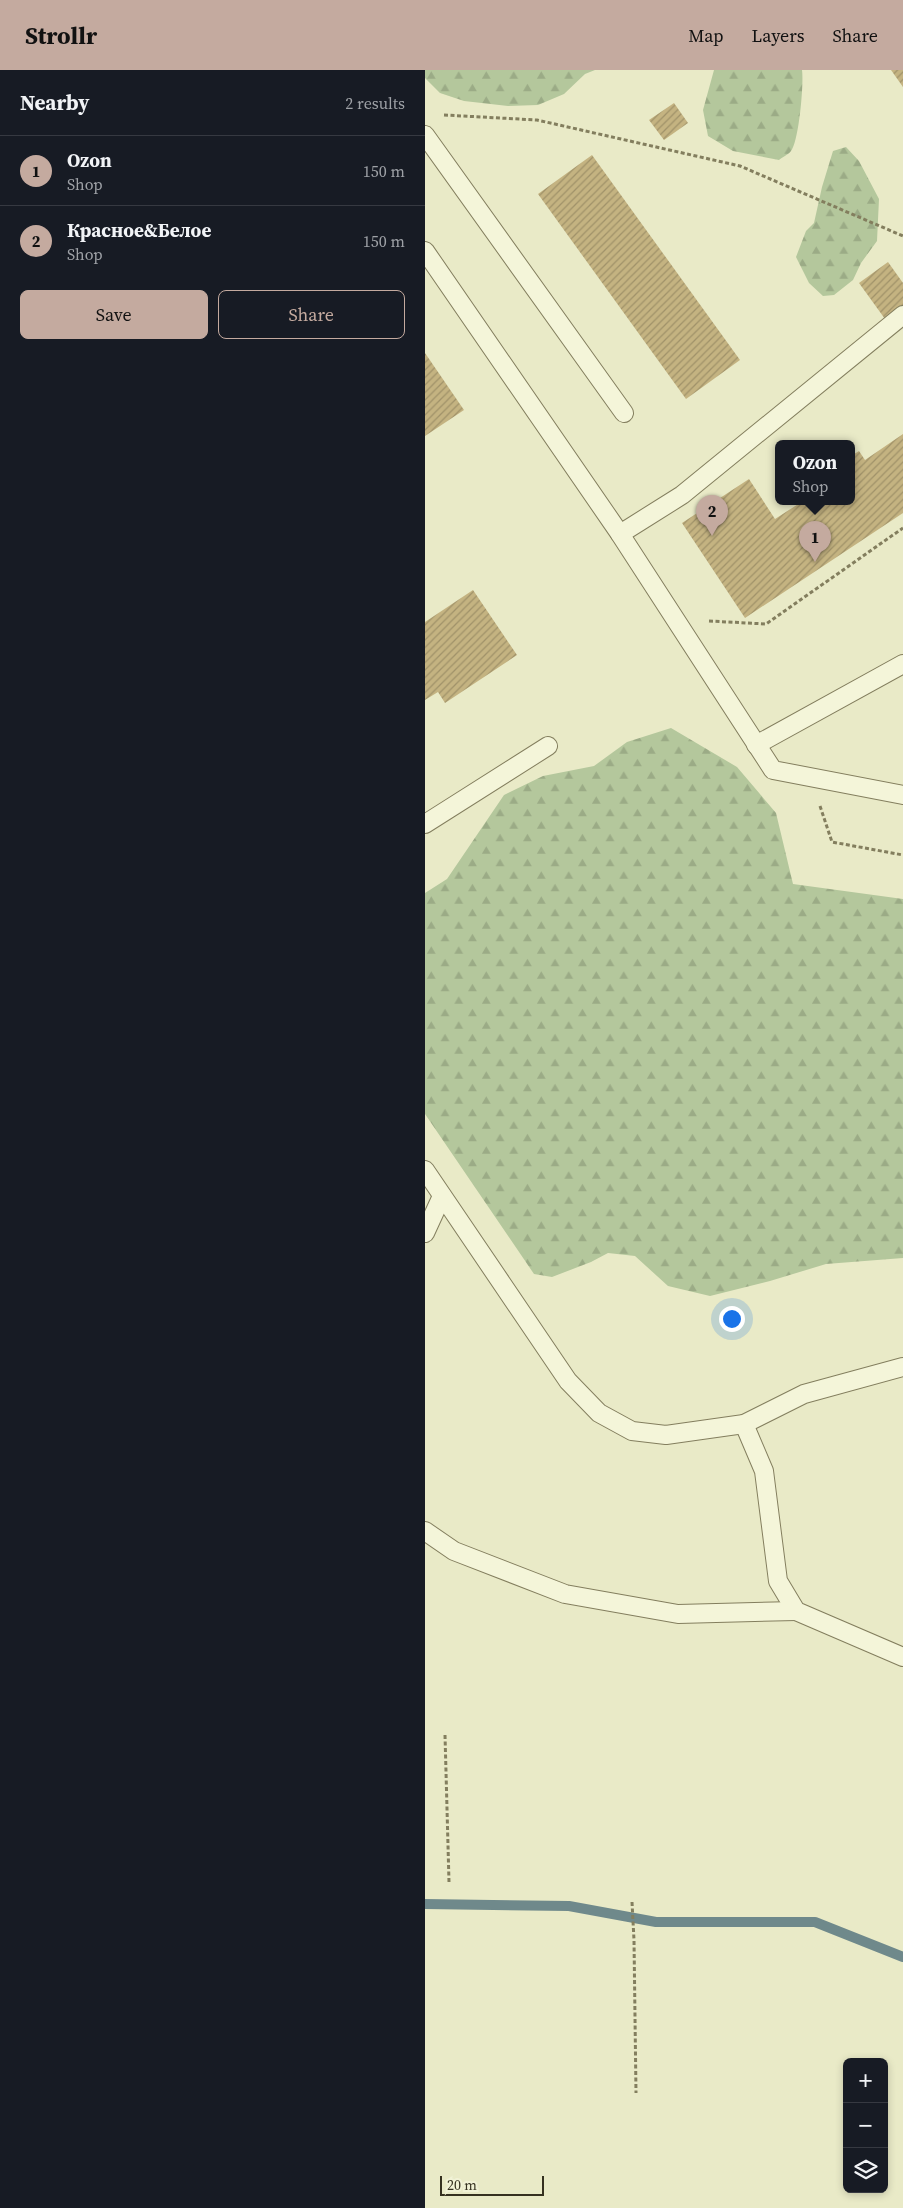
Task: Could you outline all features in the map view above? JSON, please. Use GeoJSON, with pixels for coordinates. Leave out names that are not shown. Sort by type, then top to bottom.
{"type":"FeatureCollection","features":[{"type":"Feature","properties":{"kind":"lane"},"geometry":{"type":"LineString","coordinates":[[425,135],[624,413]]}},
{"type":"Feature","properties":{"kind":"lane"},"geometry":{"type":"LineString","coordinates":[[425,251],[620,534],[773,770],[903,795]]}},
{"type":"Feature","properties":{"kind":"lane"},"geometry":{"type":"LineString","coordinates":[[620,534],[682,495],[903,315]]}},
{"type":"Feature","properties":{"kind":"lane"},"geometry":{"type":"LineString","coordinates":[[756,745],[903,664]]}},
{"type":"Feature","properties":{"kind":"lane"},"geometry":{"type":"LineString","coordinates":[[425,824],[548,746]]}},
{"type":"Feature","properties":{"kind":"lane"},"geometry":{"type":"LineString","coordinates":[[425,1170],[568,1382],[599,1413],[632,1431],[666,1435],[744,1424],[804,1394],[903,1367]]}},
{"type":"Feature","properties":{"kind":"lane"},"geometry":{"type":"LineString","coordinates":[[425,1233],[442,1196]]}},
{"type":"Feature","properties":{"kind":"lane"},"geometry":{"type":"LineString","coordinates":[[744,1424],[763,1471],[778,1581],[796,1611]]}},
{"type":"Feature","properties":{"kind":"lane"},"geometry":{"type":"LineString","coordinates":[[425,1531],[454,1551],[565,1594],[677,1614],[796,1611],[903,1657]]}},
{"type":"Feature","properties":{"kind":"path"},"geometry":{"type":"LineString","coordinates":[[441,115],[537,120],[740,166],[903,236]]}},
{"type":"Feature","properties":{"kind":"path"},"geometry":{"type":"LineString","coordinates":[[675,619],[766,624],[903,528]]}},
{"type":"Feature","properties":{"kind":"path"},"geometry":{"type":"LineString","coordinates":[[810,777],[833,842],[903,855]]}},
{"type":"Feature","properties":{"kind":"path"},"geometry":{"type":"LineString","coordinates":[[445,1735],[449,1882]]}},
{"type":"Feature","properties":{"kind":"path"},"geometry":{"type":"LineString","coordinates":[[632,1902],[636,2093]]}},
{"type":"Feature","properties":{"kind":"green space"},"geometry":{"type":"Polygon","coordinates":[[[425,70],[595,70],[585,74],[564,94],[538,105],[508,106],[464,101],[440,93],[425,78],[425,70]]]}},
{"type":"Feature","properties":{"kind":"green space"},"geometry":{"type":"Polygon","coordinates":[[[714,70],[802,70],[802,99],[799,124],[794,145],[790,152],[779,160],[733,151],[708,136],[703,110],[714,70]]]}},
{"type":"Feature","properties":{"kind":"green space"},"geometry":{"type":"Polygon","coordinates":[[[846,147],[859,161],[879,199],[877,241],[861,263],[853,280],[834,295],[823,296],[809,283],[796,257],[806,231],[814,223],[833,151],[846,147]]]}},
{"type":"Feature","properties":{"kind":"green space"},"geometry":{"type":"Polygon","coordinates":[[[671,728],[737,767],[776,813],[793,884],[903,899],[903,1258],[826,1264],[710,1296],[668,1286],[635,1256],[608,1253],[591,1262],[552,1277],[534,1274],[425,1114],[425,893],[447,879],[504,795],[543,776],[594,766],[627,742],[671,728]]]}},
{"type":"Feature","properties":{"kind":"building"},"geometry":{"type":"Polygon","coordinates":[[[891,70],[903,70],[903,87],[891,70]]]}},
{"type":"Feature","properties":{"kind":"building"},"geometry":{"type":"Polygon","coordinates":[[[674,103],[688,123],[664,140],[649,120],[674,103]]]}},
{"type":"Feature","properties":{"kind":"building"},"geometry":{"type":"Polygon","coordinates":[[[592,155],[740,360],[686,399],[538,194],[592,155]]]}},
{"type":"Feature","properties":{"kind":"building"},"geometry":{"type":"Polygon","coordinates":[[[888,262],[903,283],[903,306],[885,319],[859,283],[888,262]]]}},
{"type":"Feature","properties":{"kind":"building"},"geometry":{"type":"Polygon","coordinates":[[[425,353],[464,410],[425,436],[425,353]]]}},
{"type":"Feature","properties":{"kind":"building"},"geometry":{"type":"Polygon","coordinates":[[[903,434],[903,513],[745,618],[682,523],[749,479],[775,519],[797,505],[855,505],[855,454],[859,451],[865,460],[903,434]]]}},
{"type":"Feature","properties":{"kind":"building"},"geometry":{"type":"Polygon","coordinates":[[[473,590],[517,655],[445,703],[438,692],[425,700],[425,622],[473,590]]]}},
{"type":"Feature","properties":{"kind":"waterway"},"geometry":{"type":"LineString","coordinates":[[425,1904],[569,1906],[656,1922],[815,1922],[903,1957]]}},
{"type":"Feature","properties":{"kind":"place","name":"Красное&Белое"},"geometry":{"type":"Point","coordinates":[712,536]}},
{"type":"Feature","properties":{"kind":"place","name":"Ozon"},"geometry":{"type":"Point","coordinates":[815,562]}}]}
